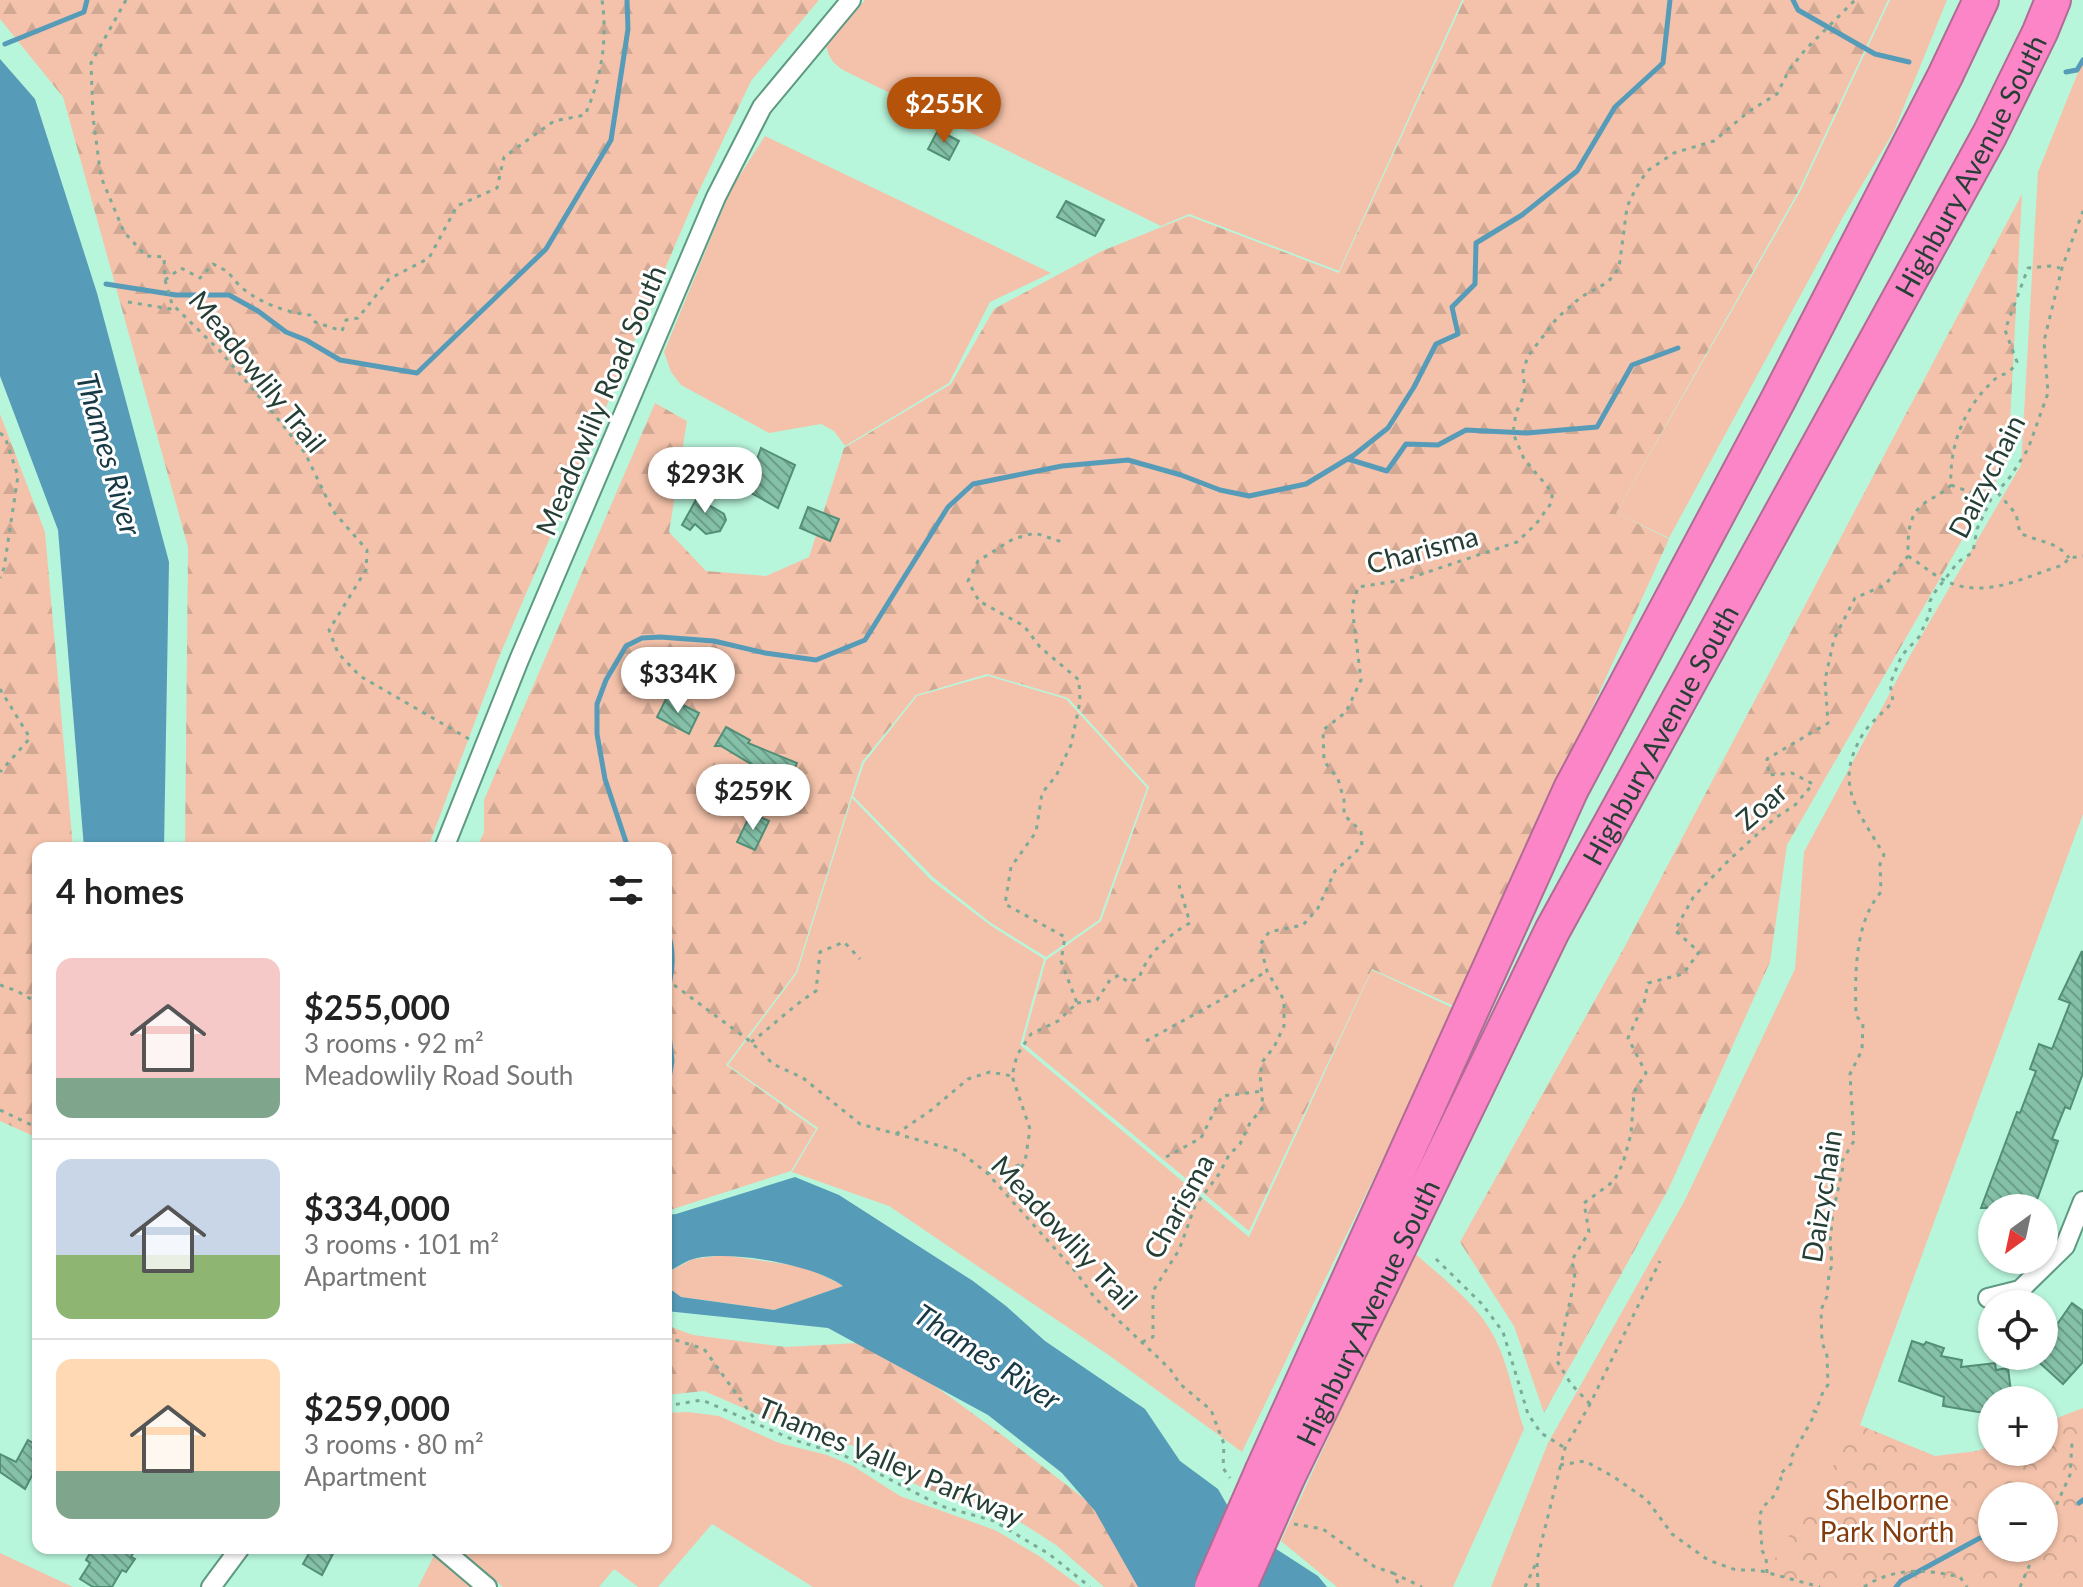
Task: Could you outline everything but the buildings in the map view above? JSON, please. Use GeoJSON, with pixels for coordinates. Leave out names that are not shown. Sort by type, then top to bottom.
{"type":"FeatureCollection","features":[{"type":"Feature","properties":{"kind":"highway","name":"Highbury Avenue South"},"geometry":{"type":"LineString","coordinates":[[1275,1474],[1571,789],[1778,400],[1981,0]]}},
{"type":"Feature","properties":{"kind":"highway","name":"Highbury Avenue South"},"geometry":{"type":"LineString","coordinates":[[1275,1474],[1552,931],[1990,134],[2053,0]]}},
{"type":"Feature","properties":{"kind":"highway"},"geometry":{"type":"LineString","coordinates":[[1212,1587],[1275,1474]]}},
{"type":"Feature","properties":{"kind":"highway"},"geometry":{"type":"LineString","coordinates":[[1239,1587],[1275,1474]]}},
{"type":"Feature","properties":{"kind":"street","name":"Meadowlily Road South"},"geometry":{"type":"LineString","coordinates":[[446,842],[483,747],[716,197],[762,107],[851,0]]}},
{"type":"Feature","properties":{"kind":"street"},"geometry":{"type":"LineString","coordinates":[[2020,1290],[2065,1246],[2083,1201]]}},
{"type":"Feature","properties":{"kind":"street"},"geometry":{"type":"LineString","coordinates":[[211,1587],[236,1554]]}},
{"type":"Feature","properties":{"kind":"street"},"geometry":{"type":"LineString","coordinates":[[448,1554],[487,1587]]}},
{"type":"Feature","properties":{"kind":"path","name":"Meadowlily Trail"},"geometry":{"type":"LineString","coordinates":[[126,0],[91,63],[93,117],[101,177],[124,232],[146,256],[164,257],[165,280],[172,304],[219,350],[305,453],[333,511],[367,550],[366,570],[329,630],[338,653],[360,676],[483,747]]}},
{"type":"Feature","properties":{"kind":"path"},"geometry":{"type":"LineString","coordinates":[[165,280],[181,268],[200,278],[213,264],[232,273],[239,285],[263,300],[294,314],[310,315],[315,322],[342,331],[346,320],[358,318],[389,279],[429,258],[457,206],[497,188],[504,157],[554,121],[585,115],[599,83],[605,27],[602,0]]}},
{"type":"Feature","properties":{"kind":"path","name":"Charisma"},"geometry":{"type":"LineString","coordinates":[[1142,1342],[1153,1337],[1153,1291],[1179,1250],[1195,1206],[1263,1107],[1260,1074],[1263,1061],[1284,1026],[1284,1000],[1267,971],[1260,945],[1269,932],[1303,925],[1318,908],[1335,871],[1362,846],[1361,831],[1344,815],[1344,800],[1338,779],[1324,761],[1323,730],[1346,712],[1361,680],[1352,607],[1358,587],[1404,580],[1517,542],[1536,524],[1552,502],[1552,492],[1524,459],[1513,433],[1516,413],[1525,393],[1523,371],[1528,356],[1557,318],[1581,297],[1608,282],[1619,268],[1627,207],[1647,171],[1674,153],[1714,141],[1748,112],[1777,94],[1789,70],[1805,50],[1855,0]]}},
{"type":"Feature","properties":{"kind":"path","name":"Daizychain"},"geometry":{"type":"LineString","coordinates":[[1767,1573],[1766,1557],[1761,1549],[1762,1510],[1765,1502],[1773,1497],[1781,1479],[1779,1475],[1791,1464],[1792,1456],[1828,1385],[1821,1310],[1827,1296],[1832,1265],[1830,1242],[1842,1161],[1854,1141],[1850,1074],[1862,1050],[1863,1040],[1863,1023],[1856,1016],[1855,977],[1860,939],[1870,905],[1881,892],[1880,864],[1884,855],[1853,801],[1848,781],[1853,757],[1862,735],[1893,701],[1890,684],[1902,655],[1919,637],[1930,613],[1930,601],[1958,562],[1973,552],[1977,529],[1991,499],[2028,449],[2048,393],[2044,341],[2062,268],[2083,211]]}},
{"type":"Feature","properties":{"kind":"path"},"geometry":{"type":"LineString","coordinates":[[2062,268],[2028,268],[2005,330],[2017,362],[2009,374],[1996,378],[1959,426],[1950,469],[1951,485],[1943,494],[1919,508],[1908,531],[1908,556],[1945,580],[1995,588],[2063,565],[2069,558],[2083,556]]}},
{"type":"Feature","properties":{"kind":"path"},"geometry":{"type":"LineString","coordinates":[[128,302],[177,310]]}},
{"type":"Feature","properties":{"kind":"path"},"geometry":{"type":"LineString","coordinates":[[0,433],[5,437],[18,476],[0,578]]}},
{"type":"Feature","properties":{"kind":"path"},"geometry":{"type":"LineString","coordinates":[[1951,485],[1991,499]]}},
{"type":"Feature","properties":{"kind":"path"},"geometry":{"type":"LineString","coordinates":[[1998,493],[2016,514],[2020,533],[2037,541],[2055,543],[2069,558]]}},
{"type":"Feature","properties":{"kind":"path"},"geometry":{"type":"LineString","coordinates":[[1062,542],[1035,533],[1013,539],[978,561],[968,581],[979,601],[1024,626],[1040,647],[1079,680],[1080,702],[1071,745],[1056,776],[1042,793],[1036,832],[1011,867],[1005,904],[1065,937],[1061,961],[1077,1003]]}},
{"type":"Feature","properties":{"kind":"path","name":"Zoar"},"geometry":{"type":"LineString","coordinates":[[1590,1404],[1571,1384],[1557,1361],[1575,1278],[1572,1260],[1589,1232],[1584,1203],[1614,1181],[1623,1163],[1631,1134],[1634,1092],[1646,1073],[1628,1038],[1644,1003],[1648,983],[1683,974],[1699,952],[1675,930],[1694,896],[1774,819],[1795,805],[1813,784],[1792,773],[1769,775],[1767,759],[1828,723],[1825,680],[1834,639],[1855,598],[1885,585],[1908,556]]}},
{"type":"Feature","properties":{"kind":"path"},"geometry":{"type":"LineString","coordinates":[[0,689],[30,738],[0,772]]}},
{"type":"Feature","properties":{"kind":"path"},"geometry":{"type":"LineString","coordinates":[[1009,1196],[1011,1182],[1025,1162],[1030,1129],[1012,1076],[1017,1055],[1031,1034],[1058,1021],[1077,1003],[1097,1000],[1110,980],[1119,975],[1128,982],[1139,978],[1144,962],[1171,934],[1190,923],[1179,885]]}},
{"type":"Feature","properties":{"kind":"path"},"geometry":{"type":"LineString","coordinates":[[751,1042],[816,991],[820,952],[844,942],[860,959]]}},
{"type":"Feature","properties":{"kind":"path"},"geometry":{"type":"LineString","coordinates":[[1146,1041],[1267,971]]}},
{"type":"Feature","properties":{"kind":"path","name":"Meadowlily Trail"},"geometry":{"type":"LineString","coordinates":[[672,984],[751,1042],[773,1064],[803,1078],[860,1124],[959,1151],[987,1173],[1075,1271],[1095,1298],[1170,1369],[1180,1384]]}},
{"type":"Feature","properties":{"kind":"path"},"geometry":{"type":"LineString","coordinates":[[0,985],[32,1000]]}},
{"type":"Feature","properties":{"kind":"path"},"geometry":{"type":"LineString","coordinates":[[894,1135],[930,1111],[968,1079],[990,1072],[1012,1076]]}},
{"type":"Feature","properties":{"kind":"path"},"geometry":{"type":"LineString","coordinates":[[1166,1157],[1201,1138],[1222,1096],[1263,1091]]}},
{"type":"Feature","properties":{"kind":"path"},"geometry":{"type":"LineString","coordinates":[[0,1110],[32,1125]]}},
{"type":"Feature","properties":{"kind":"path"},"geometry":{"type":"LineString","coordinates":[[987,1173],[1007,1170],[1025,1162]]}},
{"type":"Feature","properties":{"kind":"path"},"geometry":{"type":"LineString","coordinates":[[1436,1259],[1482,1304],[1503,1332],[1528,1414],[1541,1433],[1565,1448]]}},
{"type":"Feature","properties":{"kind":"path"},"geometry":{"type":"LineString","coordinates":[[1525,1587],[1537,1560],[1565,1448],[1660,1261]]}},
{"type":"Feature","properties":{"kind":"path"},"geometry":{"type":"LineString","coordinates":[[672,1339],[704,1349],[758,1424]]}},
{"type":"Feature","properties":{"kind":"path","name":"Thames Valley Parkway"},"geometry":{"type":"LineString","coordinates":[[672,1405],[702,1400],[794,1440],[843,1455],[941,1506],[994,1521],[1049,1554],[1090,1587]]}},
{"type":"Feature","properties":{"kind":"path"},"geometry":{"type":"LineString","coordinates":[[2058,1501],[2070,1475],[2072,1443]]}},
{"type":"Feature","properties":{"kind":"path"},"geometry":{"type":"LineString","coordinates":[[1560,1465],[1585,1461],[1614,1477],[1647,1500],[1672,1534],[1708,1560],[1736,1570],[1758,1570],[1802,1585],[1820,1587]]}},
{"type":"Feature","properties":{"kind":"path"},"geometry":{"type":"LineString","coordinates":[[1537,1560],[1538,1587]]}},
{"type":"Feature","properties":{"kind":"path"},"geometry":{"type":"LineString","coordinates":[[2020,1587],[2031,1562]]}},
{"type":"Feature","properties":{"kind":"path"},"geometry":{"type":"LineString","coordinates":[[1864,1587],[1879,1577],[1898,1572],[1937,1571],[1960,1577],[1967,1587]]}},
{"type":"Feature","properties":{"kind":"path"},"geometry":{"type":"LineString","coordinates":[[1393,1573],[1422,1587]]}},
{"type":"Feature","properties":{"kind":"green space"},"geometry":{"type":"Polygon","coordinates":[[[0,0],[819,0],[751,81],[691,208],[499,657],[430,842],[185,842],[188,547],[63,97],[0,19],[0,0]]]}},
{"type":"Feature","properties":{"kind":"green space"},"geometry":{"type":"Polygon","coordinates":[[[865,0],[1462,0],[1339,271],[1189,214],[1161,226],[843,70],[831,58],[826,46],[865,0]]]}},
{"type":"Feature","properties":{"kind":"green space"},"geometry":{"type":"Polygon","coordinates":[[[1464,0],[1888,0],[1799,190],[1616,513],[1669,539],[1456,1007],[1372,969],[1249,1231],[1023,1043],[1046,960],[1101,921],[1149,787],[1068,698],[987,674],[916,695],[862,762],[796,972],[726,1065],[816,1129],[791,1171],[672,1209],[672,842],[480,842],[484,832],[484,800],[655,403],[687,421],[669,532],[706,571],[766,576],[809,557],[844,448],[951,384],[994,309],[1102,251],[1189,216],[1339,273],[1464,0]]]}},
{"type":"Feature","properties":{"kind":"green space"},"geometry":{"type":"Polygon","coordinates":[[[1890,0],[1947,0],[1894,131],[1844,215],[1669,538],[1616,513],[1801,190],[1890,0]]]}},
{"type":"Feature","properties":{"kind":"green space"},"geometry":{"type":"Polygon","coordinates":[[[2083,60],[2083,814],[1860,1425],[1946,1461],[1978,1458],[1978,1466],[2048,1466],[2053,1482],[1978,1482],[1978,1562],[2058,1562],[2058,1500],[2083,1587],[1491,1587],[1548,1443],[1685,1200],[1795,969],[1804,852],[1912,652],[2021,465],[2038,172],[2083,60]]]}},
{"type":"Feature","properties":{"kind":"green space"},"geometry":{"type":"Polygon","coordinates":[[[765,136],[1051,273],[990,302],[949,383],[845,446],[834,431],[821,424],[769,433],[681,385],[671,372],[664,352],[731,189],[765,136]]]}},
{"type":"Feature","properties":{"kind":"green space"},"geometry":{"type":"Polygon","coordinates":[[[2022,194],[2008,460],[1787,845],[1770,962],[1669,1188],[1544,1413],[1514,1326],[1460,1242],[1624,948],[2022,194]]]}},
{"type":"Feature","properties":{"kind":"green space"},"geometry":{"type":"Polygon","coordinates":[[[0,414],[45,532],[72,842],[32,842],[32,1135],[0,1121],[0,414]]]}},
{"type":"Feature","properties":{"kind":"green space"},"geometry":{"type":"Polygon","coordinates":[[[988,676],[1066,699],[1147,788],[1099,920],[1046,957],[991,923],[934,878],[853,796],[864,763],[917,696],[988,676]]]}},
{"type":"Feature","properties":{"kind":"green space"},"geometry":{"type":"Polygon","coordinates":[[[852,798],[931,880],[990,925],[1044,959],[1020,1045],[1249,1237],[1372,970],[1455,1009],[1242,1452],[1110,1356],[889,1206],[792,1172],[818,1128],[728,1065],[797,973],[852,798]]]}},
{"type":"Feature","properties":{"kind":"green space"},"geometry":{"type":"Polygon","coordinates":[[[1413,1252],[1464,1298],[1489,1328],[1506,1364],[1524,1429],[1453,1587],[1337,1587],[1281,1541],[1413,1252]]]}},
{"type":"Feature","properties":{"kind":"green space"},"geometry":{"type":"Polygon","coordinates":[[[723,1255],[806,1267],[844,1286],[774,1310],[681,1297],[672,1290],[672,1270],[693,1259],[723,1255]]]}},
{"type":"Feature","properties":{"kind":"green space"},"geometry":{"type":"Polygon","coordinates":[[[672,1327],[693,1335],[786,1347],[875,1342],[1122,1528],[1170,1587],[1104,1587],[1056,1545],[1017,1520],[921,1487],[888,1470],[860,1448],[780,1424],[704,1391],[672,1394],[672,1327]]]}},
{"type":"Feature","properties":{"kind":"green space","name":"Shelborne Park North"},"geometry":{"type":"Polygon","coordinates":[[[2083,1408],[2083,1587],[1757,1587],[1859,1425],[1935,1456],[1977,1451],[1978,1466],[2058,1466],[2058,1418],[2083,1408]]]}},
{"type":"Feature","properties":{"kind":"green space"},"geometry":{"type":"Polygon","coordinates":[[[672,1413],[719,1416],[779,1443],[827,1455],[853,1466],[900,1496],[995,1530],[1039,1556],[1081,1587],[813,1587],[712,1524],[658,1587],[638,1587],[614,1569],[599,1587],[503,1587],[465,1554],[672,1554],[672,1413]]]}},
{"type":"Feature","properties":{"kind":"green space"},"geometry":{"type":"Polygon","coordinates":[[[0,1553],[73,1587],[0,1587],[0,1553]]]}},
{"type":"Feature","properties":{"kind":"green space"},"geometry":{"type":"Polygon","coordinates":[[[435,1554],[438,1554],[473,1587],[418,1587],[435,1554]]]}},
{"type":"Feature","properties":{"kind":"water","name":"Thames River"},"geometry":{"type":"Polygon","coordinates":[[[0,59],[35,99],[97,293],[169,562],[164,842],[84,842],[58,530],[0,376],[0,59]]]}},
{"type":"Feature","properties":{"kind":"water","name":"Thames River"},"geometry":{"type":"Polygon","coordinates":[[[795,1177],[839,1195],[973,1281],[1045,1341],[1145,1409],[1180,1461],[1218,1489],[1230,1510],[1270,1545],[1318,1576],[1327,1587],[1138,1587],[1095,1511],[1062,1473],[988,1415],[828,1328],[672,1312],[672,1290],[681,1297],[774,1310],[843,1286],[812,1271],[772,1261],[731,1256],[693,1259],[672,1270],[672,1214],[795,1177]]]}},
{"type":"Feature","properties":{"kind":"waterway"},"geometry":{"type":"LineString","coordinates":[[5,44],[84,12],[87,0]]}},
{"type":"Feature","properties":{"kind":"waterway"},"geometry":{"type":"LineString","coordinates":[[106,284],[176,295],[229,295],[286,332],[340,360],[417,373],[546,249],[611,140],[628,29],[627,0]]}},
{"type":"Feature","properties":{"kind":"waterway"},"geometry":{"type":"LineString","coordinates":[[626,842],[605,779],[597,734],[597,704],[606,680],[626,646],[642,638],[660,637],[714,641],[765,653],[816,660],[865,640],[948,507],[973,484],[1062,466],[1128,460],[1220,490],[1249,496],[1306,484],[1354,455],[1388,428],[1436,344],[1458,334],[1452,307],[1475,284],[1476,243],[1522,215],[1577,171],[1615,107],[1663,63],[1670,0]]}},
{"type":"Feature","properties":{"kind":"waterway"},"geometry":{"type":"LineString","coordinates":[[1793,0],[1798,10],[1875,54],[1909,62]]}},
{"type":"Feature","properties":{"kind":"waterway"},"geometry":{"type":"LineString","coordinates":[[2066,72],[2077,70],[2083,60]]}},
{"type":"Feature","properties":{"kind":"waterway"},"geometry":{"type":"LineString","coordinates":[[1348,459],[1387,471],[1406,444],[1438,445],[1466,430],[1527,433],[1597,427],[1632,365],[1678,348]]}},
{"type":"Feature","properties":{"kind":"waterway"},"geometry":{"type":"LineString","coordinates":[[2079,1503],[2083,1500]]}},
{"type":"Feature","properties":{"kind":"waterway"},"geometry":{"type":"LineString","coordinates":[[1896,1587],[1901,1581],[1978,1539]]}}]}
